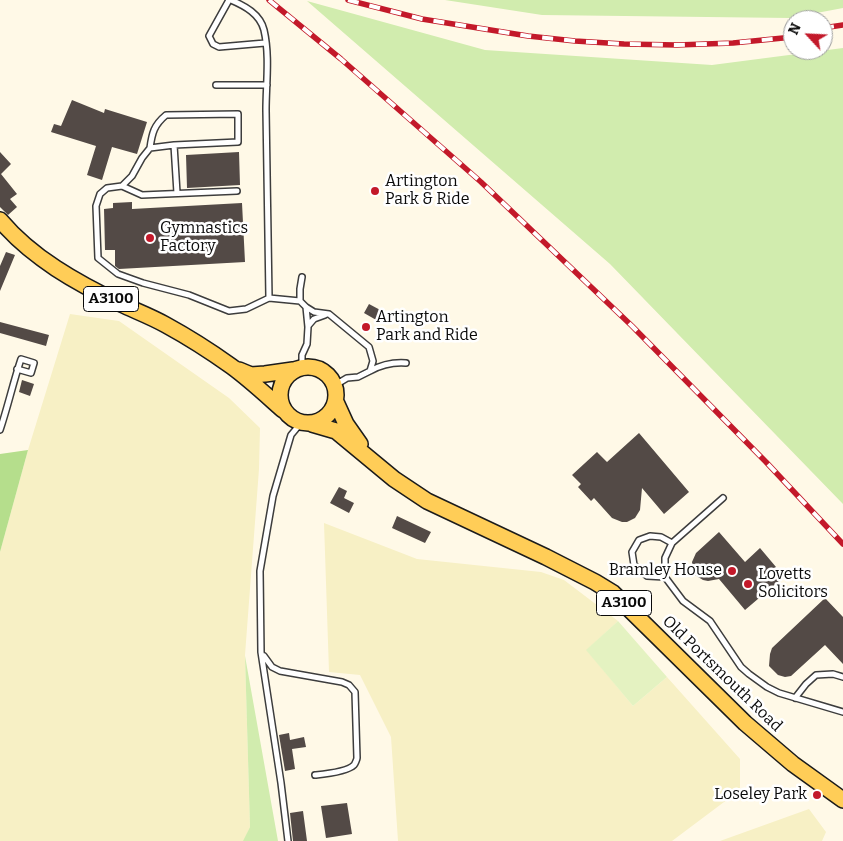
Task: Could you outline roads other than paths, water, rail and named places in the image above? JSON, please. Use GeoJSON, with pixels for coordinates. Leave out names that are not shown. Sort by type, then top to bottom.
{"type":"FeatureCollection","features":[{"type":"Feature","properties":{"kind":"main road","name":"A3100"},"geometry":{"type":"LineString","coordinates":[[0,220],[25,245],[49,264],[78,282],[165,325],[231,366],[251,375],[298,368]]}},
{"type":"Feature","properties":{"kind":"main road","name":"A3100"},"geometry":{"type":"LineString","coordinates":[[231,366],[284,410]]}},
{"type":"Feature","properties":{"kind":"main road"},"geometry":{"type":"LineString","coordinates":[[315,367],[325,372],[333,380],[336,396],[331,412],[323,420],[307,423],[291,418],[284,410],[280,399],[280,388],[285,378],[298,368],[315,367]]}},
{"type":"Feature","properties":{"kind":"main road","name":"Old Portsmouth Road"},"geometry":{"type":"LineString","coordinates":[[336,396],[346,424],[369,458]]}},
{"type":"Feature","properties":{"kind":"main road","name":"Old Portsmouth Road"},"geometry":{"type":"LineString","coordinates":[[307,423],[336,431],[394,480],[427,501],[546,557],[613,593],[745,723],[793,764],[840,796]]}},
{"type":"Feature","properties":{"kind":"lane"},"geometry":{"type":"LineString","coordinates":[[265,44],[219,47],[213,44],[209,36],[230,0],[242,4],[251,11],[264,29],[267,55],[266,102],[270,298]]}},
{"type":"Feature","properties":{"kind":"lane"},"geometry":{"type":"LineString","coordinates":[[216,84],[267,85]]}},
{"type":"Feature","properties":{"kind":"lane"},"geometry":{"type":"LineString","coordinates":[[122,186],[132,176],[150,148],[152,134],[159,121],[166,116],[238,114],[238,142],[150,148]]}},
{"type":"Feature","properties":{"kind":"lane"},"geometry":{"type":"LineString","coordinates":[[174,145],[177,193]]}},
{"type":"Feature","properties":{"kind":"lane"},"geometry":{"type":"LineString","coordinates":[[237,191],[142,195],[122,186],[107,188],[100,194],[96,206],[98,258],[118,274],[143,283],[189,295],[230,311],[246,309],[270,298],[300,301],[314,312],[329,314],[369,347],[373,361],[370,371]]}},
{"type":"Feature","properties":{"kind":"lane"},"geometry":{"type":"LineString","coordinates":[[300,301],[302,277]]}},
{"type":"Feature","properties":{"kind":"lane"},"geometry":{"type":"LineString","coordinates":[[298,368],[307,344],[306,307]]}},
{"type":"Feature","properties":{"kind":"lane"},"geometry":{"type":"LineString","coordinates":[[308,327],[314,319],[329,314]]}},
{"type":"Feature","properties":{"kind":"lane"},"geometry":{"type":"LineString","coordinates":[[336,396],[337,384],[348,378],[358,377],[377,367],[395,362],[406,363]]}},
{"type":"Feature","properties":{"kind":"lane"},"geometry":{"type":"LineString","coordinates":[[0,430],[17,369]]}},
{"type":"Feature","properties":{"kind":"lane"},"geometry":{"type":"LineString","coordinates":[[288,841],[261,652],[260,571],[273,496],[290,435],[307,423]]}},
{"type":"Feature","properties":{"kind":"lane"},"geometry":{"type":"LineString","coordinates":[[724,498],[672,543],[665,558],[665,577],[683,601],[710,621],[741,667],[766,687],[780,694],[843,712]]}},
{"type":"Feature","properties":{"kind":"lane"},"geometry":{"type":"LineString","coordinates":[[665,577],[647,576],[634,565],[632,552],[639,540],[650,536],[661,537],[672,543]]}},
{"type":"Feature","properties":{"kind":"lane"},"geometry":{"type":"LineString","coordinates":[[261,652],[266,661],[280,671],[342,682],[349,685],[355,692],[357,758],[355,765],[340,771],[315,775]]}},
{"type":"Feature","properties":{"kind":"lane"},"geometry":{"type":"LineString","coordinates":[[795,698],[816,675],[833,674],[843,677]]}},
{"type":"Feature","properties":{"kind":"railway"},"geometry":{"type":"LineString","coordinates":[[269,0],[341,59],[481,182],[632,326],[766,462],[843,544]]}},
{"type":"Feature","properties":{"kind":"railway"},"geometry":{"type":"LineString","coordinates":[[348,0],[422,19],[528,36],[575,41],[677,45],[733,43],[783,38]]}},
{"type":"Feature","properties":{"kind":"railway"},"geometry":{"type":"LineString","coordinates":[[833,26],[843,25]]}},
{"type":"Feature","properties":{"kind":"place","name":"Artington Park & Ride"},"geometry":{"type":"Point","coordinates":[375,191]}},
{"type":"Feature","properties":{"kind":"place","name":"Gymnastics Factory"},"geometry":{"type":"Point","coordinates":[150,238]}},
{"type":"Feature","properties":{"kind":"place","name":"Artington Park and Ride"},"geometry":{"type":"Point","coordinates":[366,327]}},
{"type":"Feature","properties":{"kind":"place","name":"Bramley House"},"geometry":{"type":"Point","coordinates":[732,571]}},
{"type":"Feature","properties":{"kind":"place","name":"Lovetts Solicitors"},"geometry":{"type":"Point","coordinates":[748,584]}},
{"type":"Feature","properties":{"kind":"place","name":"Loseley Park"},"geometry":{"type":"Point","coordinates":[817,795]}}]}
